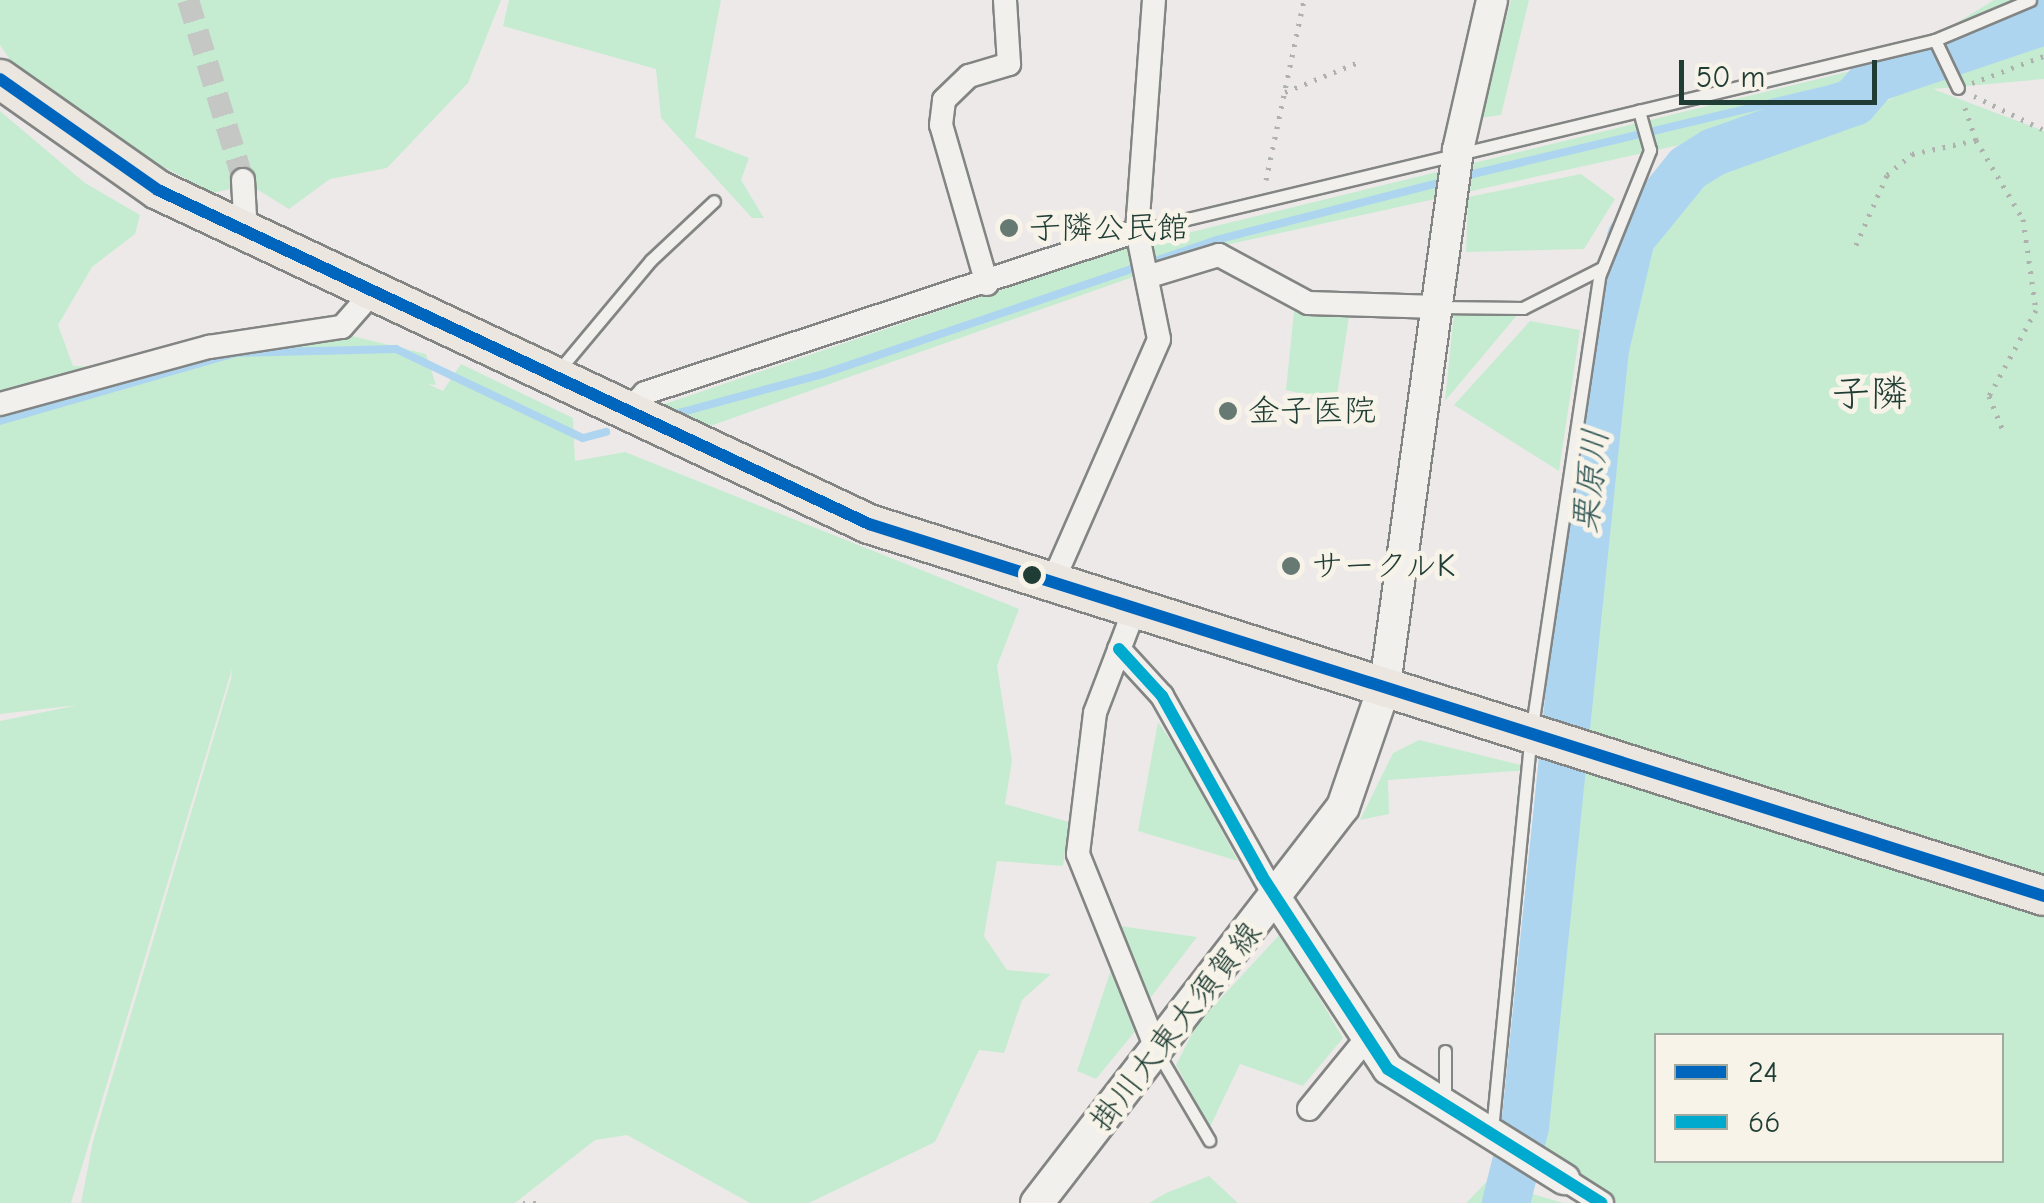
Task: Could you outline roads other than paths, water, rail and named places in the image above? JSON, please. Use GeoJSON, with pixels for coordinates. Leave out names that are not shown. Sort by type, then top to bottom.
{"type":"FeatureCollection","features":[{"type":"Feature","properties":{"kind":"main road"},"geometry":{"type":"LineString","coordinates":[[0,79],[108,162],[246,234],[623,416],[869,524],[2044,896]]}},
{"type":"Feature","properties":{"kind":"main road","name":"掛川大東大須賀線"},"geometry":{"type":"LineString","coordinates":[[1037,1203],[1277,900],[1344,807],[1385,686]]}},
{"type":"Feature","properties":{"kind":"street"},"geometry":{"type":"LineString","coordinates":[[987,284],[942,125],[944,100],[970,76],[1009,64],[1004,0]]}},
{"type":"Feature","properties":{"kind":"street"},"geometry":{"type":"LineString","coordinates":[[1053,581],[1151,373],[1159,339],[1149,273],[1138,238],[1154,0]]}},
{"type":"Feature","properties":{"kind":"street"},"geometry":{"type":"LineString","coordinates":[[1385,686],[1458,154],[1492,0]]}},
{"type":"Feature","properties":{"kind":"street"},"geometry":{"type":"LineString","coordinates":[[243,180],[246,234]]}},
{"type":"Feature","properties":{"kind":"street"},"geometry":{"type":"LineString","coordinates":[[623,416],[644,393],[1138,238]]}},
{"type":"Feature","properties":{"kind":"street"},"geometry":{"type":"LineString","coordinates":[[1149,273],[1218,254],[1308,303],[1438,306]]}},
{"type":"Feature","properties":{"kind":"street"},"geometry":{"type":"LineString","coordinates":[[0,404],[210,347],[342,327],[370,295]]}},
{"type":"Feature","properties":{"kind":"street"},"geometry":{"type":"LineString","coordinates":[[1135,608],[1081,781],[1078,854],[1157,1052]]}},
{"type":"Feature","properties":{"kind":"street"},"geometry":{"type":"LineString","coordinates":[[1120,649],[1162,696],[1277,900],[1388,1069],[1602,1203]]}},
{"type":"Feature","properties":{"kind":"street"},"geometry":{"type":"LineString","coordinates":[[1309,1109],[1366,1038]]}},
{"type":"Feature","properties":{"kind":"lane"},"geometry":{"type":"LineString","coordinates":[[1138,238],[1262,198],[1937,43],[2030,0]]}},
{"type":"Feature","properties":{"kind":"lane"},"geometry":{"type":"LineString","coordinates":[[1937,43],[1956,83]]}},
{"type":"Feature","properties":{"kind":"lane"},"geometry":{"type":"LineString","coordinates":[[1497,1138],[1537,735],[1602,268],[1650,150],[1639,111]]}},
{"type":"Feature","properties":{"kind":"lane"},"geometry":{"type":"LineString","coordinates":[[553,383],[651,260],[714,201]]}},
{"type":"Feature","properties":{"kind":"lane"},"geometry":{"type":"LineString","coordinates":[[1438,306],[1523,308],[1602,268]]}},
{"type":"Feature","properties":{"kind":"lane"},"geometry":{"type":"LineString","coordinates":[[1444,1050],[1445,1108]]}},
{"type":"Feature","properties":{"kind":"lane"},"geometry":{"type":"LineString","coordinates":[[1157,1052],[1209,1140]]}},
{"type":"Feature","properties":{"kind":"waterway","name":"栗原川"},"geometry":{"type":"LineString","coordinates":[[1506,1203],[1525,1127],[1605,349],[1631,238],[1688,168],[1714,152],[1854,102],[1875,78],[2044,21]]}},
{"type":"Feature","properties":{"kind":"waterway"},"geometry":{"type":"LineString","coordinates":[[1460,177],[1875,78]]}},
{"type":"Feature","properties":{"kind":"waterway"},"geometry":{"type":"LineString","coordinates":[[671,415],[823,374],[1216,240],[1446,181]]}},
{"type":"Feature","properties":{"kind":"waterway"},"geometry":{"type":"LineString","coordinates":[[0,421],[236,353],[396,349],[583,438],[606,432]]}},
{"type":"Feature","properties":{"kind":"tunnel"},"geometry":{"type":"LineString","coordinates":[[188,0],[243,180]]}},
{"type":"Feature","properties":{"kind":"place","name":"子隣公民館"},"geometry":{"type":"Point","coordinates":[1009,228]}},
{"type":"Feature","properties":{"kind":"place","name":"金子医院"},"geometry":{"type":"Point","coordinates":[1228,411]}},
{"type":"Feature","properties":{"kind":"place","name":"サークルK"},"geometry":{"type":"Point","coordinates":[1291,566]}},
{"type":"Feature","properties":{"kind":"district","name":"子隣"},"geometry":{"type":"Point","coordinates":[1870,395]}}]}
